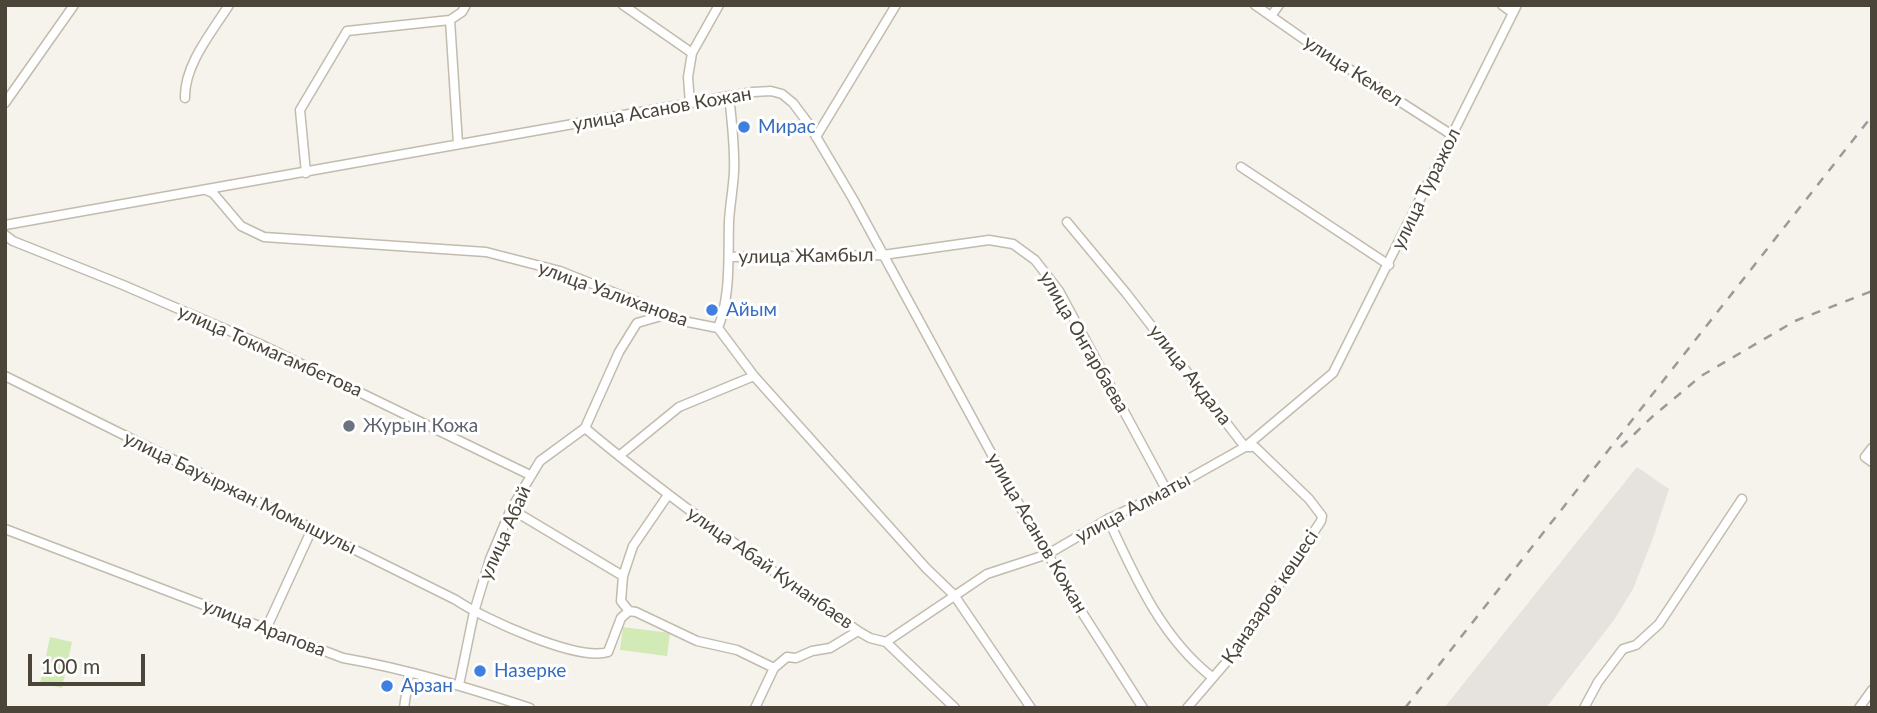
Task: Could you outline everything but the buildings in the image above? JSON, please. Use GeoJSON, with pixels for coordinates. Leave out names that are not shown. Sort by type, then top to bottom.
{"type":"FeatureCollection","features":[{"type":"Feature","properties":{"kind":"street"},"geometry":{"type":"LineString","coordinates":[[5,103],[74,5]]}},
{"type":"Feature","properties":{"kind":"street"},"geometry":{"type":"LineString","coordinates":[[185,98],[184,85],[200,51],[229,5]]}},
{"type":"Feature","properties":{"kind":"street"},"geometry":{"type":"LineString","coordinates":[[306,173],[300,110],[347,31],[450,20],[462,12],[466,5]]}},
{"type":"Feature","properties":{"kind":"street"},"geometry":{"type":"LineString","coordinates":[[623,5],[692,53]]}},
{"type":"Feature","properties":{"kind":"street"},"geometry":{"type":"LineString","coordinates":[[690,104],[688,77],[692,53],[719,5]]}},
{"type":"Feature","properties":{"kind":"street"},"geometry":{"type":"LineString","coordinates":[[816,137],[896,5]]}},
{"type":"Feature","properties":{"kind":"street","name":"улица Кемел"},"geometry":{"type":"LineString","coordinates":[[1255,5],[1452,135]]}},
{"type":"Feature","properties":{"kind":"street"},"geometry":{"type":"LineString","coordinates":[[1272,16],[1279,5]]}},
{"type":"Feature","properties":{"kind":"street"},"geometry":{"type":"LineString","coordinates":[[1502,5],[1515,9]]}},
{"type":"Feature","properties":{"kind":"street","name":"улица Туражол"},"geometry":{"type":"LineString","coordinates":[[1333,373],[1515,9]]}},
{"type":"Feature","properties":{"kind":"street"},"geometry":{"type":"LineString","coordinates":[[450,20],[458,144]]}},
{"type":"Feature","properties":{"kind":"street","name":"улица Асанов Кожан"},"geometry":{"type":"LineString","coordinates":[[5,225],[729,96],[771,91],[782,94],[793,103],[816,137],[1048,554],[1143,708]]}},
{"type":"Feature","properties":{"kind":"street","name":"улица Жамбыл"},"geometry":{"type":"LineString","coordinates":[[718,328],[725,311],[729,217],[734,174],[734,132],[729,96]]}},
{"type":"Feature","properties":{"kind":"street"},"geometry":{"type":"LineString","coordinates":[[1241,166],[1389,265]]}},
{"type":"Feature","properties":{"kind":"street","name":"улица Уалиханова"},"geometry":{"type":"LineString","coordinates":[[204,190],[213,192],[241,226],[264,237],[486,252],[560,271],[688,322],[718,328]]}},
{"type":"Feature","properties":{"kind":"street","name":"улица Акдала"},"geometry":{"type":"LineString","coordinates":[[1067,222],[1245,447],[1255,447],[1309,499],[1322,516]]}},
{"type":"Feature","properties":{"kind":"street","name":"улица Токмагамбетова"},"geometry":{"type":"LineString","coordinates":[[5,235],[13,241],[260,344],[530,475]]}},
{"type":"Feature","properties":{"kind":"street","name":"улица Онгарбаева"},"geometry":{"type":"LineString","coordinates":[[883,255],[989,240],[1013,244],[1035,260],[1059,291],[1167,491]]}},
{"type":"Feature","properties":{"kind":"street","name":"улица Жамбыл"},"geometry":{"type":"LineString","coordinates":[[729,257],[883,255]]}},
{"type":"Feature","properties":{"kind":"street","name":"улица Абай"},"geometry":{"type":"LineString","coordinates":[[459,685],[474,612],[490,559],[511,509],[530,475],[540,461],[585,428],[627,337],[637,323],[668,314]]}},
{"type":"Feature","properties":{"kind":"street"},"geometry":{"type":"LineString","coordinates":[[718,328],[754,376],[926,568],[954,595],[1031,708]]}},
{"type":"Feature","properties":{"kind":"street","name":"улица Алматы"},"geometry":{"type":"LineString","coordinates":[[886,642],[987,574],[1048,554],[1108,519],[1167,491],[1245,447],[1333,373]]}},
{"type":"Feature","properties":{"kind":"street","name":"улица Бауыржан Момышулы"},"geometry":{"type":"LineString","coordinates":[[5,376],[456,600],[474,612],[559,647],[600,654],[608,652],[621,618],[629,611]]}},
{"type":"Feature","properties":{"kind":"street"},"geometry":{"type":"LineString","coordinates":[[618,456],[679,407],[754,376]]}},
{"type":"Feature","properties":{"kind":"street","name":"улица Абай Кунанбаев"},"geometry":{"type":"LineString","coordinates":[[585,428],[668,495],[858,631],[870,638],[886,642],[955,708]]}},
{"type":"Feature","properties":{"kind":"street"},"geometry":{"type":"LineString","coordinates":[[1872,448],[1865,457],[1872,462]]}},
{"type":"Feature","properties":{"kind":"street"},"geometry":{"type":"LineString","coordinates":[[668,495],[634,546],[623,576],[621,601],[629,611],[697,641],[737,650],[774,668]]}},
{"type":"Feature","properties":{"kind":"street"},"geometry":{"type":"LineString","coordinates":[[1584,708],[1598,682],[1623,649],[1636,645],[1659,624],[1742,499]]}},
{"type":"Feature","properties":{"kind":"street"},"geometry":{"type":"LineString","coordinates":[[511,509],[623,576]]}},
{"type":"Feature","properties":{"kind":"street","name":"Қаназаров көшесі"},"geometry":{"type":"LineString","coordinates":[[1187,708],[1236,652],[1322,516]]}},
{"type":"Feature","properties":{"kind":"street"},"geometry":{"type":"LineString","coordinates":[[1108,519],[1144,594],[1161,621],[1191,660],[1212,677]]}},
{"type":"Feature","properties":{"kind":"street","name":"улица Арапова"},"geometry":{"type":"LineString","coordinates":[[5,529],[343,658],[379,664],[459,685],[530,708]]}},
{"type":"Feature","properties":{"kind":"street"},"geometry":{"type":"LineString","coordinates":[[266,629],[312,530]]}},
{"type":"Feature","properties":{"kind":"street"},"geometry":{"type":"LineString","coordinates":[[755,708],[774,668],[788,657],[796,658],[812,651],[830,648],[858,631]]}},
{"type":"Feature","properties":{"kind":"street"},"geometry":{"type":"LineString","coordinates":[[404,708],[409,674]]}},
{"type":"Feature","properties":{"kind":"street"},"geometry":{"type":"LineString","coordinates":[[1859,708],[1872,690]]}},
{"type":"Feature","properties":{"kind":"shaded area"},"geometry":{"type":"Polygon","coordinates":[[[1637,467],[1669,489],[1653,538],[1633,589],[1614,620],[1546,708],[1444,708],[1637,467]]]}},
{"type":"Feature","properties":{"kind":"green space"},"geometry":{"type":"Polygon","coordinates":[[[623,627],[670,633],[667,656],[620,650],[623,627]]]}},
{"type":"Feature","properties":{"kind":"green space"},"geometry":{"type":"Polygon","coordinates":[[[50,637],[72,642],[62,688],[40,683],[50,637]]]}},
{"type":"Feature","properties":{"kind":"railway"},"geometry":{"type":"LineString","coordinates":[[1405,708],[1872,116]]}},
{"type":"Feature","properties":{"kind":"railway"},"geometry":{"type":"LineString","coordinates":[[1621,447],[1701,376],[1795,321],[1872,291]]}},
{"type":"Feature","properties":{"kind":"place","name":"Мирас"},"geometry":{"type":"Point","coordinates":[744,127]}},
{"type":"Feature","properties":{"kind":"place","name":"Айым"},"geometry":{"type":"Point","coordinates":[712,310]}},
{"type":"Feature","properties":{"kind":"place","name":"Журын Кожа"},"geometry":{"type":"Point","coordinates":[349,426]}},
{"type":"Feature","properties":{"kind":"place","name":"Назерке"},"geometry":{"type":"Point","coordinates":[480,671]}},
{"type":"Feature","properties":{"kind":"place","name":"Арзан"},"geometry":{"type":"Point","coordinates":[387,686]}}]}
